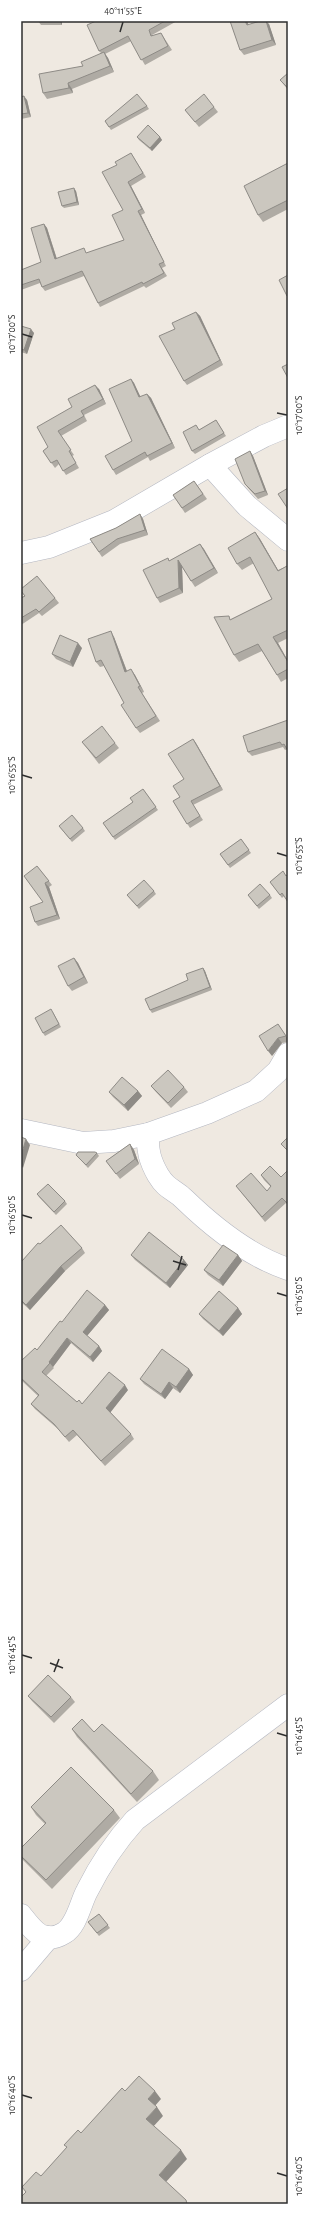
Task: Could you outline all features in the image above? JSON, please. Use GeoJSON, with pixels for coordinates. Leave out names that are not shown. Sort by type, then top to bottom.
{"type":"FeatureCollection","features":[{"type":"Feature","properties":{"kind":"street"},"geometry":{"type":"LineString","coordinates":[[21,553],[49,548],[114,521],[210,465],[264,436],[288,426]]}},
{"type":"Feature","properties":{"kind":"street"},"geometry":{"type":"LineString","coordinates":[[210,465],[247,506],[288,540]]}},
{"type":"Feature","properties":{"kind":"street"},"geometry":{"type":"LineString","coordinates":[[21,1130],[83,1143],[114,1141],[148,1134],[207,1113],[256,1090],[278,1071],[288,1054]]}},
{"type":"Feature","properties":{"kind":"street"},"geometry":{"type":"LineString","coordinates":[[148,1134],[147,1147],[149,1158],[158,1175],[169,1190],[183,1198],[202,1218],[234,1240],[271,1263],[288,1269]]}},
{"type":"Feature","properties":{"kind":"street"},"geometry":{"type":"LineString","coordinates":[[21,1915],[34,1932],[42,1937],[62,1934],[74,1923],[86,1892],[100,1868],[118,1839],[135,1820],[288,1705]]}},
{"type":"Feature","properties":{"kind":"street"},"geometry":{"type":"LineString","coordinates":[[21,1970],[49,1937]]}},
{"type":"Feature","properties":{"kind":"building"},"geometry":{"type":"Polygon","coordinates":[[[96,21],[165,21],[149,30],[151,36],[161,33],[168,46],[141,60],[128,36],[99,51],[87,25],[96,21]]]}},
{"type":"Feature","properties":{"kind":"building"},"geometry":{"type":"Polygon","coordinates":[[[230,21],[245,21],[247,25],[260,21],[266,21],[272,40],[240,50],[230,21]]]}},
{"type":"Feature","properties":{"kind":"building"},"geometry":{"type":"Polygon","coordinates":[[[104,52],[110,66],[68,83],[69,88],[43,93],[39,74],[83,66],[81,62],[104,52]]]}},
{"type":"Feature","properties":{"kind":"building"},"geometry":{"type":"Polygon","coordinates":[[[288,73],[288,88],[280,80],[288,73]]]}},
{"type":"Feature","properties":{"kind":"building"},"geometry":{"type":"Polygon","coordinates":[[[137,94],[147,106],[109,127],[105,121],[137,94]]]}},
{"type":"Feature","properties":{"kind":"building"},"geometry":{"type":"Polygon","coordinates":[[[204,94],[214,107],[195,122],[185,110],[204,94]]]}},
{"type":"Feature","properties":{"kind":"building"},"geometry":{"type":"Polygon","coordinates":[[[24,96],[28,113],[21,114],[21,97],[24,96]]]}},
{"type":"Feature","properties":{"kind":"building"},"geometry":{"type":"Polygon","coordinates":[[[148,125],[160,137],[150,148],[137,137],[148,125]]]}},
{"type":"Feature","properties":{"kind":"building"},"geometry":{"type":"Polygon","coordinates":[[[131,153],[143,173],[128,182],[142,209],[138,211],[164,262],[159,264],[164,273],[143,284],[142,282],[98,303],[82,271],[42,287],[39,279],[21,285],[21,270],[41,262],[31,228],[44,224],[55,259],[84,248],[86,253],[124,240],[112,215],[123,210],[102,172],[117,165],[115,162],[131,153]]]}},
{"type":"Feature","properties":{"kind":"building"},"geometry":{"type":"Polygon","coordinates":[[[288,163],[288,200],[258,215],[244,186],[288,163]]]}},
{"type":"Feature","properties":{"kind":"building"},"geometry":{"type":"Polygon","coordinates":[[[74,188],[77,202],[62,206],[58,192],[74,188]]]}},
{"type":"Feature","properties":{"kind":"building"},"geometry":{"type":"Polygon","coordinates":[[[288,275],[288,295],[287,296],[279,280],[288,275]]]}},
{"type":"Feature","properties":{"kind":"building"},"geometry":{"type":"Polygon","coordinates":[[[196,312],[220,360],[184,381],[159,336],[175,329],[172,323],[196,312]]]}},
{"type":"Feature","properties":{"kind":"building"},"geometry":{"type":"Polygon","coordinates":[[[21,326],[31,329],[24,350],[21,349],[21,326]]]}},
{"type":"Feature","properties":{"kind":"building"},"geometry":{"type":"Polygon","coordinates":[[[288,364],[288,378],[282,367],[288,364]]]}},
{"type":"Feature","properties":{"kind":"building"},"geometry":{"type":"Polygon","coordinates":[[[131,379],[139,397],[147,394],[172,443],[147,456],[145,452],[113,470],[105,456],[132,441],[109,389],[131,379]]]}},
{"type":"Feature","properties":{"kind":"building"},"geometry":{"type":"Polygon","coordinates":[[[95,385],[103,399],[81,411],[84,416],[58,431],[71,450],[69,451],[76,463],[63,471],[57,460],[51,463],[43,451],[48,447],[37,427],[72,407],[68,399],[95,385]]]}},
{"type":"Feature","properties":{"kind":"building"},"geometry":{"type":"Polygon","coordinates":[[[216,420],[224,433],[192,451],[183,432],[196,425],[199,430],[216,420]]]}},
{"type":"Feature","properties":{"kind":"building"},"geometry":{"type":"Polygon","coordinates":[[[250,451],[265,491],[255,494],[245,484],[235,459],[250,451]]]}},
{"type":"Feature","properties":{"kind":"building"},"geometry":{"type":"Polygon","coordinates":[[[194,481],[203,494],[182,508],[173,495],[194,481]]]}},
{"type":"Feature","properties":{"kind":"building"},"geometry":{"type":"Polygon","coordinates":[[[288,488],[288,509],[278,494],[288,488]]]}},
{"type":"Feature","properties":{"kind":"building"},"geometry":{"type":"Polygon","coordinates":[[[140,514],[145,530],[117,539],[99,552],[90,539],[116,528],[140,514]]]}},
{"type":"Feature","properties":{"kind":"building"},"geometry":{"type":"Polygon","coordinates":[[[255,532],[278,571],[287,566],[288,569],[288,630],[273,637],[288,662],[288,669],[277,675],[258,644],[234,655],[214,617],[229,616],[230,620],[272,599],[250,557],[237,564],[228,548],[255,532]]]}},
{"type":"Feature","properties":{"kind":"building"},"geometry":{"type":"Polygon","coordinates":[[[200,544],[214,568],[191,581],[178,560],[179,588],[157,598],[143,570],[168,558],[169,561],[200,544]]]}},
{"type":"Feature","properties":{"kind":"building"},"geometry":{"type":"Polygon","coordinates":[[[37,576],[55,598],[39,612],[36,609],[21,618],[21,598],[25,596],[21,589],[37,576]]]}},
{"type":"Feature","properties":{"kind":"building"},"geometry":{"type":"Polygon","coordinates":[[[111,631],[125,672],[131,669],[140,686],[138,687],[156,716],[136,728],[121,705],[124,703],[101,660],[96,662],[88,639],[111,631]]]}},
{"type":"Feature","properties":{"kind":"building"},"geometry":{"type":"Polygon","coordinates":[[[60,635],[78,643],[70,662],[52,654],[60,635]]]}},
{"type":"Feature","properties":{"kind":"building"},"geometry":{"type":"Polygon","coordinates":[[[288,720],[288,751],[284,744],[282,745],[280,742],[248,752],[243,736],[288,720]]]}},
{"type":"Feature","properties":{"kind":"building"},"geometry":{"type":"Polygon","coordinates":[[[102,726],[115,743],[96,758],[82,742],[102,726]]]}},
{"type":"Feature","properties":{"kind":"building"},"geometry":{"type":"Polygon","coordinates":[[[193,739],[220,786],[191,801],[200,816],[187,824],[173,801],[180,797],[173,786],[184,779],[168,754],[193,739]]]}},
{"type":"Feature","properties":{"kind":"building"},"geometry":{"type":"Polygon","coordinates":[[[143,789],[156,807],[113,837],[103,823],[133,802],[130,798],[143,789]]]}},
{"type":"Feature","properties":{"kind":"building"},"geometry":{"type":"Polygon","coordinates":[[[72,815],[83,828],[70,839],[59,826],[72,815]]]}},
{"type":"Feature","properties":{"kind":"building"},"geometry":{"type":"Polygon","coordinates":[[[241,839],[249,850],[228,865],[220,854],[241,839]]]}},
{"type":"Feature","properties":{"kind":"building"},"geometry":{"type":"Polygon","coordinates":[[[37,866],[49,881],[45,883],[57,915],[35,922],[30,907],[43,902],[24,876],[37,866]]]}},
{"type":"Feature","properties":{"kind":"building"},"geometry":{"type":"Polygon","coordinates":[[[283,871],[286,876],[288,874],[288,902],[282,893],[280,895],[270,882],[283,871]]]}},
{"type":"Feature","properties":{"kind":"building"},"geometry":{"type":"Polygon","coordinates":[[[144,880],[154,891],[137,906],[127,895],[144,880]]]}},
{"type":"Feature","properties":{"kind":"building"},"geometry":{"type":"Polygon","coordinates":[[[260,884],[270,895],[257,906],[248,895],[260,884]]]}},
{"type":"Feature","properties":{"kind":"building"},"geometry":{"type":"Polygon","coordinates":[[[74,958],[84,977],[68,986],[58,966],[74,958]]]}},
{"type":"Feature","properties":{"kind":"building"},"geometry":{"type":"Polygon","coordinates":[[[203,968],[210,987],[150,1010],[145,999],[188,980],[186,974],[203,968]]]}},
{"type":"Feature","properties":{"kind":"building"},"geometry":{"type":"Polygon","coordinates":[[[51,1009],[59,1024],[43,1033],[35,1018],[51,1009]]]}},
{"type":"Feature","properties":{"kind":"building"},"geometry":{"type":"Polygon","coordinates":[[[278,1024],[286,1036],[278,1038],[268,1051],[259,1036],[278,1024]]]}},
{"type":"Feature","properties":{"kind":"building"},"geometry":{"type":"Polygon","coordinates":[[[168,1070],[184,1087],[168,1103],[151,1086],[168,1070]]]}},
{"type":"Feature","properties":{"kind":"building"},"geometry":{"type":"Polygon","coordinates":[[[122,1077],[138,1091],[124,1105],[109,1092],[122,1077]]]}},
{"type":"Feature","properties":{"kind":"building"},"geometry":{"type":"Polygon","coordinates":[[[21,1137],[26,1139],[21,1156],[21,1137]]]}},
{"type":"Feature","properties":{"kind":"building"},"geometry":{"type":"Polygon","coordinates":[[[288,1137],[288,1151],[281,1144],[288,1137]]]}},
{"type":"Feature","properties":{"kind":"building"},"geometry":{"type":"Polygon","coordinates":[[[130,1144],[135,1159],[116,1174],[106,1161],[130,1144]]]}},
{"type":"Feature","properties":{"kind":"building"},"geometry":{"type":"Polygon","coordinates":[[[78,1152],[97,1153],[86,1165],[76,1155],[78,1152]]]}},
{"type":"Feature","properties":{"kind":"building"},"geometry":{"type":"Polygon","coordinates":[[[270,1166],[281,1177],[288,1170],[288,1204],[282,1198],[262,1217],[236,1186],[251,1173],[267,1191],[271,1186],[261,1175],[270,1166]]]}},
{"type":"Feature","properties":{"kind":"building"},"geometry":{"type":"Polygon","coordinates":[[[48,1184],[65,1201],[54,1212],[37,1194],[48,1184]]]}},
{"type":"Feature","properties":{"kind":"building"},"geometry":{"type":"Polygon","coordinates":[[[61,1225],[82,1248],[61,1266],[26,1305],[21,1300],[21,1260],[22,1261],[38,1243],[40,1244],[61,1225]]]}},
{"type":"Feature","properties":{"kind":"building"},"geometry":{"type":"Polygon","coordinates":[[[149,1232],[184,1260],[166,1283],[131,1255],[149,1232]]]}},
{"type":"Feature","properties":{"kind":"building"},"geometry":{"type":"Polygon","coordinates":[[[223,1245],[238,1255],[219,1280],[204,1270],[223,1245]]]}},
{"type":"Feature","properties":{"kind":"building"},"geometry":{"type":"Polygon","coordinates":[[[87,1290],[105,1305],[83,1332],[99,1346],[90,1357],[67,1338],[42,1372],[77,1402],[79,1400],[82,1404],[109,1372],[125,1385],[106,1408],[131,1434],[101,1461],[73,1430],[65,1437],[54,1424],[31,1404],[39,1395],[21,1378],[21,1361],[35,1348],[37,1350],[60,1321],[62,1322],[87,1290]]]}},
{"type":"Feature","properties":{"kind":"building"},"geometry":{"type":"Polygon","coordinates":[[[219,1291],[238,1308],[219,1331],[199,1314],[219,1291]]]}},
{"type":"Feature","properties":{"kind":"building"},"geometry":{"type":"Polygon","coordinates":[[[162,1349],[189,1369],[176,1387],[169,1382],[161,1394],[140,1379],[162,1349]]]}},
{"type":"Feature","properties":{"kind":"building"},"geometry":{"type":"Polygon","coordinates":[[[48,1675],[71,1697],[51,1717],[28,1696],[48,1675]]]}},
{"type":"Feature","properties":{"kind":"building"},"geometry":{"type":"Polygon","coordinates":[[[82,1719],[94,1732],[102,1724],[153,1771],[131,1794],[72,1729],[82,1719]]]}},
{"type":"Feature","properties":{"kind":"building"},"geometry":{"type":"Polygon","coordinates":[[[71,1767],[114,1810],[46,1880],[21,1856],[21,1848],[46,1823],[31,1807],[71,1767]]]}},
{"type":"Feature","properties":{"kind":"building"},"geometry":{"type":"Polygon","coordinates":[[[99,1914],[108,1925],[97,1933],[88,1922],[99,1914]]]}},
{"type":"Feature","properties":{"kind":"building"},"geometry":{"type":"Polygon","coordinates":[[[139,2076],[155,2091],[148,2099],[157,2107],[146,2119],[181,2150],[159,2175],[186,2200],[187,2204],[21,2204],[21,2197],[26,2192],[22,2187],[36,2172],[41,2176],[67,2147],[64,2145],[78,2130],[81,2133],[122,2088],[125,2091],[139,2076]]]}}]}
